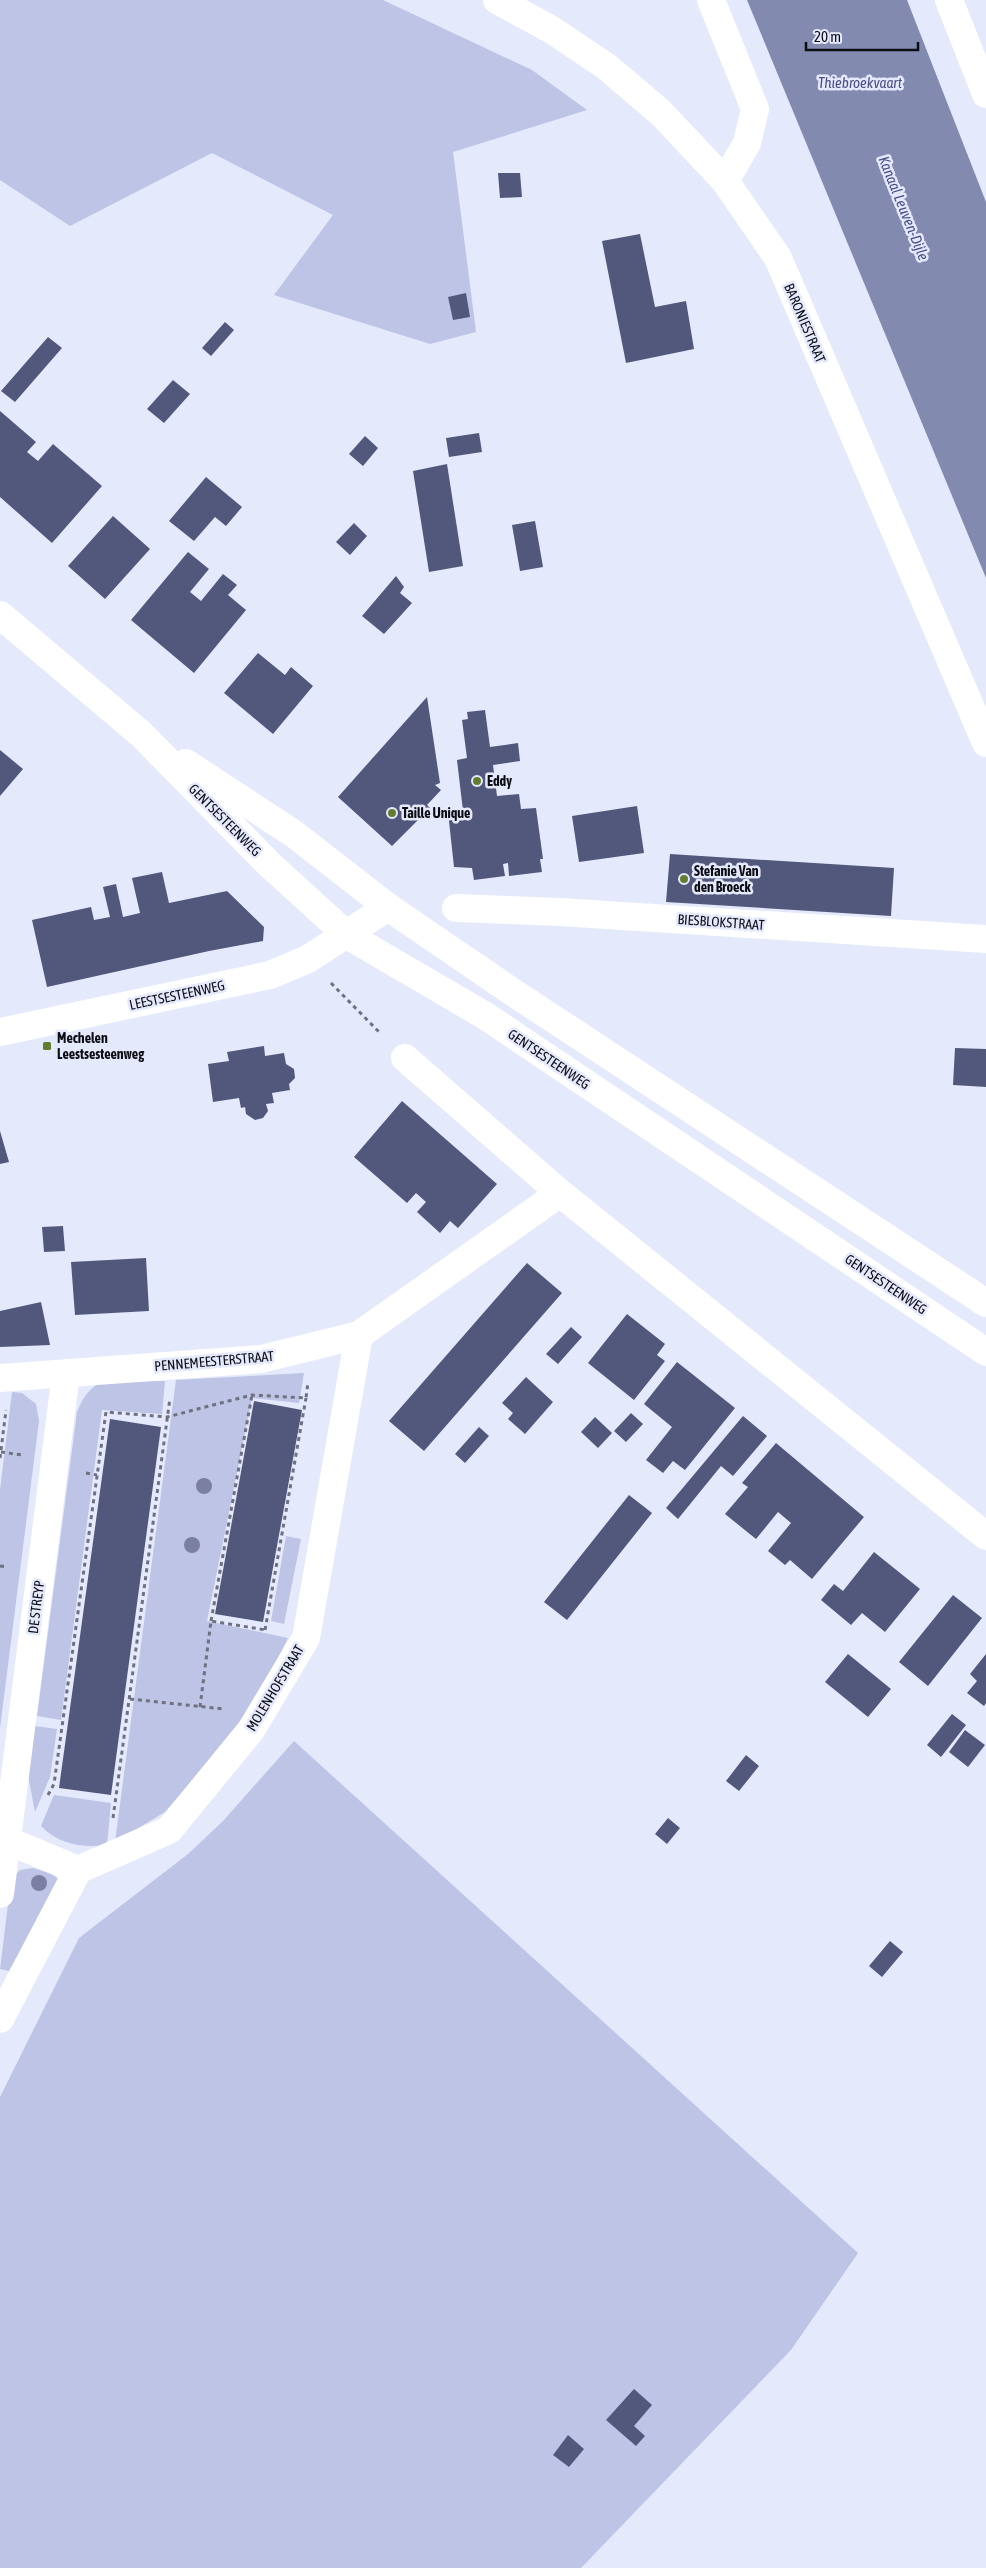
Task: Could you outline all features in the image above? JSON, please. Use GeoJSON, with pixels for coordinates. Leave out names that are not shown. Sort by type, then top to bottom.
{"type":"FeatureCollection","features":[{"type":"Feature","properties":{"kind":"street","name":"BARONIESTRAAT"},"geometry":{"type":"LineString","coordinates":[[497,0],[552,30],[607,67],[661,113],[724,180],[778,258],[986,743]]}},
{"type":"Feature","properties":{"kind":"street"},"geometry":{"type":"LineString","coordinates":[[711,0],[755,109],[747,143],[724,180]]}},
{"type":"Feature","properties":{"kind":"street"},"geometry":{"type":"LineString","coordinates":[[949,0],[986,94]]}},
{"type":"Feature","properties":{"kind":"street","name":"GENTSESTEENWEG"},"geometry":{"type":"LineString","coordinates":[[0,615],[141,734],[270,865],[347,935],[484,1015],[986,1352]]}},
{"type":"Feature","properties":{"kind":"street","name":"GENTSESTEENWEG"},"geometry":{"type":"LineString","coordinates":[[141,734],[294,834],[388,907],[512,991],[986,1304]]}},
{"type":"Feature","properties":{"kind":"street","name":"LEESTSESTEENWEG"},"geometry":{"type":"LineString","coordinates":[[0,1032],[270,975],[308,959],[388,907]]}},
{"type":"Feature","properties":{"kind":"street","name":"BIESBLOKSTRAAT"},"geometry":{"type":"LineString","coordinates":[[456,908],[560,912],[986,939]]}},
{"type":"Feature","properties":{"kind":"street"},"geometry":{"type":"LineString","coordinates":[[405,1058],[560,1193],[986,1536]]}},
{"type":"Feature","properties":{"kind":"street","name":"PENNEMEESTERSTRAAT"},"geometry":{"type":"LineString","coordinates":[[5,1378],[261,1359],[359,1335],[560,1193]]}},
{"type":"Feature","properties":{"kind":"street","name":"MOLENHOFSTRAAT"},"geometry":{"type":"LineString","coordinates":[[78,1870],[169,1830],[251,1730],[306,1638],[359,1335]]}},
{"type":"Feature","properties":{"kind":"street","name":"DE STREYP"},"geometry":{"type":"LineString","coordinates":[[0,1894],[66,1373]]}},
{"type":"Feature","properties":{"kind":"street"},"geometry":{"type":"LineString","coordinates":[[0,2019],[78,1870],[6,1840]]}},
{"type":"Feature","properties":{"kind":"path"},"geometry":{"type":"LineString","coordinates":[[265,1630],[314,1346]]}},
{"type":"Feature","properties":{"kind":"path"},"geometry":{"type":"LineString","coordinates":[[108,1858],[173,1365]]}},
{"type":"Feature","properties":{"kind":"path"},"geometry":{"type":"LineString","coordinates":[[0,1458],[5,1378]]}},
{"type":"Feature","properties":{"kind":"path"},"geometry":{"type":"LineString","coordinates":[[46,1800],[54,1784],[106,1412],[167,1418],[252,1396],[306,1398]]}},
{"type":"Feature","properties":{"kind":"path"},"geometry":{"type":"LineString","coordinates":[[200,1707],[211,1621],[252,1396]]}},
{"type":"Feature","properties":{"kind":"path"},"geometry":{"type":"LineString","coordinates":[[211,1621],[306,1638]]}},
{"type":"Feature","properties":{"kind":"path"},"geometry":{"type":"LineString","coordinates":[[130,1699],[261,1713]]}},
{"type":"Feature","properties":{"kind":"shaded area"},"geometry":{"type":"Polygon","coordinates":[[[0,0],[383,0],[532,70],[587,110],[453,152],[476,332],[430,344],[274,295],[333,215],[212,153],[70,226],[0,180],[0,0]]]}},
{"type":"Feature","properties":{"kind":"shaded area"},"geometry":{"type":"Polygon","coordinates":[[[304,1373],[299,1403],[252,1398],[207,1621],[288,1638],[247,1719],[165,1812],[115,1842],[176,1380],[304,1373]]]}},
{"type":"Feature","properties":{"kind":"shaded area"},"geometry":{"type":"Polygon","coordinates":[[[165,1381],[162,1414],[102,1410],[61,1720],[37,1716],[77,1412],[89,1391],[102,1382],[165,1381]]]}},
{"type":"Feature","properties":{"kind":"shaded area"},"geometry":{"type":"Polygon","coordinates":[[[12,1392],[22,1393],[36,1404],[39,1421],[0,1728],[0,1490],[12,1392]]]}},
{"type":"Feature","properties":{"kind":"shaded area"},"geometry":{"type":"Polygon","coordinates":[[[286,1536],[301,1539],[284,1624],[271,1621],[286,1536]]]}},
{"type":"Feature","properties":{"kind":"shaded area"},"geometry":{"type":"Polygon","coordinates":[[[35,1726],[57,1729],[50,1777],[35,1812],[27,1770],[35,1726]]]}},
{"type":"Feature","properties":{"kind":"shaded area"},"geometry":{"type":"Polygon","coordinates":[[[294,1741],[858,2253],[791,2350],[581,2568],[0,2568],[0,2097],[79,1938],[188,1854],[223,1821],[294,1741]]]}},
{"type":"Feature","properties":{"kind":"shaded area"},"geometry":{"type":"Polygon","coordinates":[[[54,1795],[111,1803],[107,1845],[89,1846],[72,1844],[56,1837],[41,1826],[54,1795]]]}},
{"type":"Feature","properties":{"kind":"shaded area"},"geometry":{"type":"Polygon","coordinates":[[[33,1868],[52,1874],[60,1881],[9,1971],[0,1969],[11,1880],[20,1870],[33,1868]]]}},
{"type":"Feature","properties":{"kind":"water","name":"Thiebroekvaart"},"geometry":{"type":"Polygon","coordinates":[[[747,0],[907,0],[986,202],[986,578],[747,0]]]}},
{"type":"Feature","properties":{"kind":"building"},"geometry":{"type":"Polygon","coordinates":[[[498,173],[520,173],[522,197],[500,198],[498,173]]]}},
{"type":"Feature","properties":{"kind":"building"},"geometry":{"type":"Polygon","coordinates":[[[640,234],[655,307],[686,301],[694,349],[626,363],[602,241],[640,234]]]}},
{"type":"Feature","properties":{"kind":"building"},"geometry":{"type":"Polygon","coordinates":[[[466,293],[470,317],[453,320],[448,297],[466,293]]]}},
{"type":"Feature","properties":{"kind":"building"},"geometry":{"type":"Polygon","coordinates":[[[225,322],[234,330],[211,356],[202,348],[225,322]]]}},
{"type":"Feature","properties":{"kind":"building"},"geometry":{"type":"Polygon","coordinates":[[[48,337],[62,348],[15,402],[1,391],[48,337]]]}},
{"type":"Feature","properties":{"kind":"building"},"geometry":{"type":"Polygon","coordinates":[[[173,380],[190,394],[164,423],[147,409],[173,380]]]}},
{"type":"Feature","properties":{"kind":"building"},"geometry":{"type":"Polygon","coordinates":[[[0,411],[36,442],[27,452],[38,461],[53,444],[102,486],[52,543],[0,497],[0,411]]]}},
{"type":"Feature","properties":{"kind":"building"},"geometry":{"type":"Polygon","coordinates":[[[479,433],[482,452],[449,457],[446,438],[479,433]]]}},
{"type":"Feature","properties":{"kind":"building"},"geometry":{"type":"Polygon","coordinates":[[[365,436],[378,448],[363,466],[349,454],[365,436]]]}},
{"type":"Feature","properties":{"kind":"building"},"geometry":{"type":"Polygon","coordinates":[[[447,464],[463,566],[429,572],[413,471],[447,464]]]}},
{"type":"Feature","properties":{"kind":"building"},"geometry":{"type":"Polygon","coordinates":[[[206,477],[242,507],[226,526],[215,517],[194,541],[169,521],[206,477]]]}},
{"type":"Feature","properties":{"kind":"building"},"geometry":{"type":"Polygon","coordinates":[[[113,516],[150,549],[105,599],[68,566],[113,516]]]}},
{"type":"Feature","properties":{"kind":"building"},"geometry":{"type":"Polygon","coordinates":[[[535,521],[543,567],[520,571],[512,525],[535,521]]]}},
{"type":"Feature","properties":{"kind":"building"},"geometry":{"type":"Polygon","coordinates":[[[354,523],[367,536],[350,555],[336,542],[354,523]]]}},
{"type":"Feature","properties":{"kind":"building"},"geometry":{"type":"Polygon","coordinates":[[[188,552],[209,569],[190,592],[201,601],[223,574],[237,585],[228,595],[246,610],[194,673],[131,620],[188,552]]]}},
{"type":"Feature","properties":{"kind":"building"},"geometry":{"type":"Polygon","coordinates":[[[396,576],[404,587],[400,593],[412,603],[384,634],[362,616],[396,576]]]}},
{"type":"Feature","properties":{"kind":"building"},"geometry":{"type":"Polygon","coordinates":[[[258,653],[285,675],[291,667],[313,686],[273,734],[224,693],[258,653]]]}},
{"type":"Feature","properties":{"kind":"building"},"geometry":{"type":"Polygon","coordinates":[[[427,697],[440,783],[435,785],[441,790],[427,805],[430,808],[392,846],[338,797],[427,697]]]}},
{"type":"Feature","properties":{"kind":"building"},"geometry":{"type":"Polygon","coordinates":[[[485,710],[490,747],[518,743],[520,761],[493,765],[497,796],[519,794],[521,809],[536,808],[543,859],[540,859],[542,872],[509,876],[508,863],[503,864],[505,876],[474,880],[472,868],[454,867],[448,812],[463,811],[457,760],[467,758],[462,720],[468,719],[467,712],[485,710]]]}},
{"type":"Feature","properties":{"kind":"building"},"geometry":{"type":"Polygon","coordinates":[[[0,750],[23,769],[0,796],[0,750]]]}},
{"type":"Feature","properties":{"kind":"building"},"geometry":{"type":"Polygon","coordinates":[[[637,806],[644,853],[579,862],[572,816],[637,806]]]}},
{"type":"Feature","properties":{"kind":"building"},"geometry":{"type":"Polygon","coordinates":[[[670,854],[894,868],[891,916],[666,902],[670,854]]]}},
{"type":"Feature","properties":{"kind":"building"},"geometry":{"type":"Polygon","coordinates":[[[162,872],[169,903],[227,891],[264,927],[263,941],[47,987],[32,920],[91,907],[94,920],[110,917],[103,887],[116,884],[123,917],[140,913],[132,878],[162,872]]]}},
{"type":"Feature","properties":{"kind":"building"},"geometry":{"type":"Polygon","coordinates":[[[264,1046],[265,1056],[284,1053],[286,1064],[294,1069],[295,1078],[289,1084],[290,1090],[272,1093],[274,1103],[266,1104],[268,1111],[263,1118],[255,1120],[246,1114],[245,1107],[241,1108],[239,1098],[213,1102],[208,1064],[229,1061],[227,1052],[264,1046]]]}},
{"type":"Feature","properties":{"kind":"building"},"geometry":{"type":"Polygon","coordinates":[[[955,1048],[986,1049],[986,1087],[953,1085],[955,1048]]]}},
{"type":"Feature","properties":{"kind":"building"},"geometry":{"type":"Polygon","coordinates":[[[402,1101],[497,1184],[458,1228],[450,1221],[440,1233],[417,1212],[426,1202],[416,1193],[407,1203],[354,1157],[402,1101]]]}},
{"type":"Feature","properties":{"kind":"building"},"geometry":{"type":"Polygon","coordinates":[[[0,1131],[9,1162],[0,1164],[0,1131]]]}},
{"type":"Feature","properties":{"kind":"building"},"geometry":{"type":"Polygon","coordinates":[[[63,1226],[65,1251],[44,1252],[42,1227],[63,1226]]]}},
{"type":"Feature","properties":{"kind":"building"},"geometry":{"type":"Polygon","coordinates":[[[146,1258],[149,1311],[75,1315],[71,1262],[146,1258]]]}},
{"type":"Feature","properties":{"kind":"building"},"geometry":{"type":"Polygon","coordinates":[[[527,1263],[562,1293],[424,1451],[389,1421],[527,1263]]]}},
{"type":"Feature","properties":{"kind":"building"},"geometry":{"type":"Polygon","coordinates":[[[41,1302],[50,1345],[0,1347],[0,1311],[41,1302]]]}},
{"type":"Feature","properties":{"kind":"building"},"geometry":{"type":"Polygon","coordinates":[[[627,1314],[665,1344],[657,1355],[665,1361],[634,1400],[588,1363],[627,1314]]]}},
{"type":"Feature","properties":{"kind":"building"},"geometry":{"type":"Polygon","coordinates":[[[571,1327],[582,1337],[558,1364],[546,1354],[571,1327]]]}},
{"type":"Feature","properties":{"kind":"building"},"geometry":{"type":"Polygon","coordinates":[[[677,1362],[735,1408],[685,1470],[673,1461],[663,1473],[646,1460],[672,1427],[644,1404],[677,1362]]]}},
{"type":"Feature","properties":{"kind":"building"},"geometry":{"type":"Polygon","coordinates":[[[526,1377],[553,1402],[525,1434],[508,1419],[513,1413],[502,1403],[526,1377]]]}},
{"type":"Feature","properties":{"kind":"building"},"geometry":{"type":"Polygon","coordinates":[[[254,1401],[302,1410],[263,1622],[215,1614],[254,1401]]]}},
{"type":"Feature","properties":{"kind":"building"},"geometry":{"type":"Polygon","coordinates":[[[631,1413],[643,1424],[626,1442],[614,1431],[631,1413]]]}},
{"type":"Feature","properties":{"kind":"building"},"geometry":{"type":"Polygon","coordinates":[[[743,1416],[767,1436],[733,1476],[721,1466],[678,1519],[666,1508],[743,1416]]]}},
{"type":"Feature","properties":{"kind":"building"},"geometry":{"type":"Polygon","coordinates":[[[595,1417],[612,1433],[598,1448],[581,1432],[595,1417]]]}},
{"type":"Feature","properties":{"kind":"building"},"geometry":{"type":"Polygon","coordinates":[[[110,1419],[161,1427],[111,1795],[59,1788],[110,1419]]]}},
{"type":"Feature","properties":{"kind":"building"},"geometry":{"type":"Polygon","coordinates":[[[479,1427],[489,1436],[465,1463],[455,1454],[479,1427]]]}},
{"type":"Feature","properties":{"kind":"building"},"geometry":{"type":"Polygon","coordinates":[[[776,1443],[864,1517],[812,1579],[790,1560],[785,1565],[768,1551],[791,1523],[778,1512],[756,1539],[725,1514],[748,1487],[742,1483],[776,1443]]]}},
{"type":"Feature","properties":{"kind":"building"},"geometry":{"type":"Polygon","coordinates":[[[629,1495],[652,1513],[567,1620],[544,1602],[629,1495]]]}},
{"type":"Feature","properties":{"kind":"building"},"geometry":{"type":"Polygon","coordinates":[[[874,1552],[920,1589],[885,1632],[862,1613],[851,1625],[821,1600],[834,1584],[843,1591],[874,1552]]]}},
{"type":"Feature","properties":{"kind":"building"},"geometry":{"type":"Polygon","coordinates":[[[953,1595],[982,1618],[928,1686],[899,1662],[953,1595]]]}},
{"type":"Feature","properties":{"kind":"building"},"geometry":{"type":"Polygon","coordinates":[[[848,1654],[891,1689],[868,1717],[825,1682],[848,1654]]]}},
{"type":"Feature","properties":{"kind":"building"},"geometry":{"type":"Polygon","coordinates":[[[986,1654],[986,1703],[984,1706],[967,1693],[977,1681],[970,1674],[986,1654]]]}},
{"type":"Feature","properties":{"kind":"building"},"geometry":{"type":"Polygon","coordinates":[[[952,1714],[966,1725],[941,1757],[927,1745],[952,1714]]]}},
{"type":"Feature","properties":{"kind":"building"},"geometry":{"type":"Polygon","coordinates":[[[965,1730],[985,1745],[968,1767],[949,1752],[965,1730]]]}},
{"type":"Feature","properties":{"kind":"building"},"geometry":{"type":"Polygon","coordinates":[[[746,1755],[759,1766],[739,1791],[726,1781],[746,1755]]]}},
{"type":"Feature","properties":{"kind":"building"},"geometry":{"type":"Polygon","coordinates":[[[668,1818],[680,1828],[667,1844],[655,1834],[668,1818]]]}},
{"type":"Feature","properties":{"kind":"building"},"geometry":{"type":"Polygon","coordinates":[[[890,1941],[903,1952],[882,1977],[869,1966],[890,1941]]]}},
{"type":"Feature","properties":{"kind":"building"},"geometry":{"type":"Polygon","coordinates":[[[634,2389],[652,2405],[634,2426],[645,2436],[636,2446],[606,2420],[634,2389]]]}},
{"type":"Feature","properties":{"kind":"building"},"geometry":{"type":"Polygon","coordinates":[[[568,2435],[584,2449],[569,2467],[553,2455],[568,2435]]]}},
{"type":"Feature","properties":{"kind":"place","name":"Eddy"},"geometry":{"type":"Point","coordinates":[477,781]}},
{"type":"Feature","properties":{"kind":"place","name":"Taille Unique"},"geometry":{"type":"Point","coordinates":[392,813]}},
{"type":"Feature","properties":{"kind":"place","name":"Stefanie Van den Broeck"},"geometry":{"type":"Point","coordinates":[684,879]}},
{"type":"Feature","properties":{"kind":"place","name":"Mechelen Leestsesteenweg"},"geometry":{"type":"Point","coordinates":[47,1046]}},
{"type":"Feature","properties":{"kind":"water label","name":"Kanaal Leuven-Dijle"},"geometry":{"type":"Point","coordinates":[904,208]}}]}
